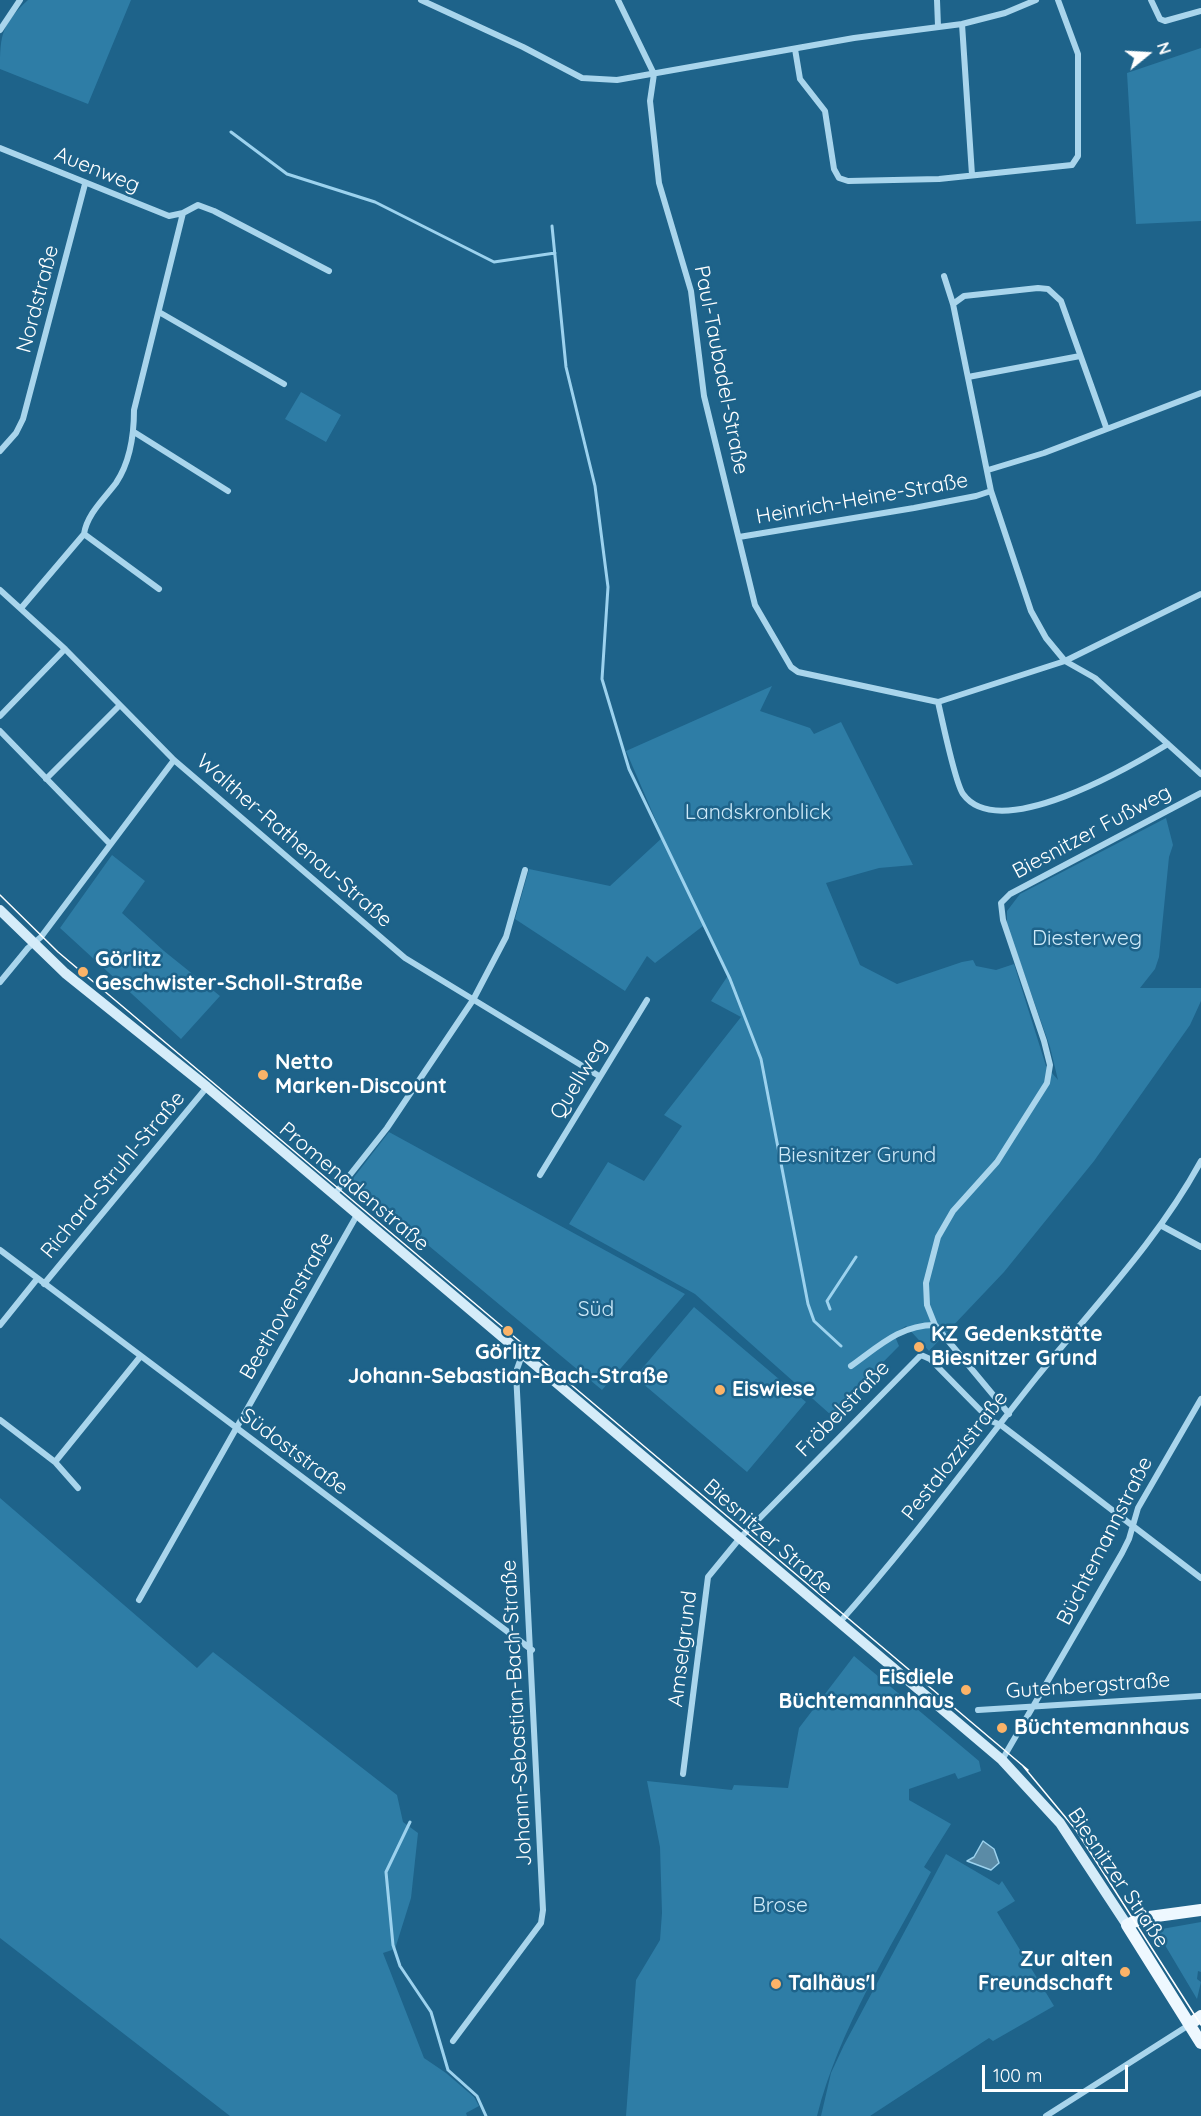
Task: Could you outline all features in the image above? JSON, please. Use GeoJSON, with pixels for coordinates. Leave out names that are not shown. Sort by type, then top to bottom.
{"type":"FeatureCollection","features":[{"type":"Feature","properties":{"kind":"main road","name":"Promenadenstraße"},"geometry":{"type":"LineString","coordinates":[[0,910],[32,943],[117,1017],[207,1088],[685,1492]]}},
{"type":"Feature","properties":{"kind":"main road","name":"Biesnitzer Straße"},"geometry":{"type":"LineString","coordinates":[[685,1492],[1002,1760],[1060,1823],[1201,2043]]}},
{"type":"Feature","properties":{"kind":"main road"},"geometry":{"type":"LineString","coordinates":[[1127,1925],[1142,1918],[1201,1910]]}},
{"type":"Feature","properties":{"kind":"main road"},"geometry":{"type":"LineString","coordinates":[[1190,2024],[1201,2016]]}},
{"type":"Feature","properties":{"kind":"street"},"geometry":{"type":"LineString","coordinates":[[0,30],[20,0]]}},
{"type":"Feature","properties":{"kind":"street"},"geometry":{"type":"LineString","coordinates":[[422,0],[504,37],[582,78],[617,80],[795,49],[962,24],[1005,13],[1036,0]]}},
{"type":"Feature","properties":{"kind":"street"},"geometry":{"type":"LineString","coordinates":[[618,0],[654,74]]}},
{"type":"Feature","properties":{"kind":"street"},"geometry":{"type":"LineString","coordinates":[[937,0],[938,26]]}},
{"type":"Feature","properties":{"kind":"street"},"geometry":{"type":"LineString","coordinates":[[795,49],[800,79],[825,111],[834,169],[839,178],[848,181],[939,179],[1072,165],[1078,156],[1078,54],[1058,0]]}},
{"type":"Feature","properties":{"kind":"street"},"geometry":{"type":"LineString","coordinates":[[1150,0],[1160,19],[1165,21],[1201,11]]}},
{"type":"Feature","properties":{"kind":"street"},"geometry":{"type":"LineString","coordinates":[[962,24],[972,175]]}},
{"type":"Feature","properties":{"kind":"street","name":"Paul-Taubadel-Straße"},"geometry":{"type":"LineString","coordinates":[[654,74],[650,101],[659,183],[691,291],[704,396],[755,605],[791,667],[813,677],[902,692],[938,702]]}},
{"type":"Feature","properties":{"kind":"street","name":"Auenweg"},"geometry":{"type":"LineString","coordinates":[[0,148],[169,216],[183,213],[198,205],[214,211],[329,272]]}},
{"type":"Feature","properties":{"kind":"street","name":"Nordstraße"},"geometry":{"type":"LineString","coordinates":[[0,451],[16,433],[23,419],[85,184]]}},
{"type":"Feature","properties":{"kind":"street"},"geometry":{"type":"LineString","coordinates":[[22,608],[84,534],[86,521],[120,475],[134,432],[134,410],[183,213]]}},
{"type":"Feature","properties":{"kind":"street"},"geometry":{"type":"LineString","coordinates":[[944,276],[953,304],[991,491],[1031,611],[1046,638],[1065,661],[1095,678],[1201,774]]}},
{"type":"Feature","properties":{"kind":"street"},"geometry":{"type":"LineString","coordinates":[[953,304],[964,296],[1014,290],[1048,289],[1061,301],[1106,427]]}},
{"type":"Feature","properties":{"kind":"street"},"geometry":{"type":"LineString","coordinates":[[159,312],[284,384]]}},
{"type":"Feature","properties":{"kind":"street"},"geometry":{"type":"LineString","coordinates":[[968,377],[1080,356]]}},
{"type":"Feature","properties":{"kind":"street","name":"Heinrich-Heine-Straße"},"geometry":{"type":"LineString","coordinates":[[988,470],[1044,453],[1106,427],[1201,393]]}},
{"type":"Feature","properties":{"kind":"street"},"geometry":{"type":"LineString","coordinates":[[134,432],[228,491]]}},
{"type":"Feature","properties":{"kind":"street","name":"Heinrich-Heine-Straße"},"geometry":{"type":"LineString","coordinates":[[739,537],[914,508],[991,491]]}},
{"type":"Feature","properties":{"kind":"street"},"geometry":{"type":"LineString","coordinates":[[84,534],[159,589]]}},
{"type":"Feature","properties":{"kind":"street","name":"Walther-Rathenau-Straße"},"geometry":{"type":"LineString","coordinates":[[0,590],[65,649],[174,760],[405,958],[599,1076]]}},
{"type":"Feature","properties":{"kind":"street"},"geometry":{"type":"LineString","coordinates":[[1168,744],[1089,788],[1016,810],[991,812],[976,806],[963,794],[938,702],[1065,661],[1201,594]]}},
{"type":"Feature","properties":{"kind":"street"},"geometry":{"type":"LineString","coordinates":[[0,716],[65,649]]}},
{"type":"Feature","properties":{"kind":"street"},"geometry":{"type":"LineString","coordinates":[[46,779],[120,705]]}},
{"type":"Feature","properties":{"kind":"street"},"geometry":{"type":"LineString","coordinates":[[0,731],[110,844]]}},
{"type":"Feature","properties":{"kind":"street"},"geometry":{"type":"LineString","coordinates":[[0,982],[32,943],[41,937],[174,760]]}},
{"type":"Feature","properties":{"kind":"street","name":"Biesnitzer Fußweg"},"geometry":{"type":"LineString","coordinates":[[935,1325],[927,1305],[926,1283],[938,1237],[953,1211],[997,1162],[1047,1083],[1050,1065],[1003,920],[1001,903],[1006,897],[1201,793]]}},
{"type":"Feature","properties":{"kind":"street"},"geometry":{"type":"LineString","coordinates":[[334,1196],[387,1128],[473,1000],[506,938],[525,870]]}},
{"type":"Feature","properties":{"kind":"street","name":"Quellweg"},"geometry":{"type":"LineString","coordinates":[[540,1175],[647,1000]]}},
{"type":"Feature","properties":{"kind":"street","name":"Richard-Struhl-Straße"},"geometry":{"type":"LineString","coordinates":[[45,1284],[207,1088]]}},
{"type":"Feature","properties":{"kind":"street","name":"Pestalozzistraße"},"geometry":{"type":"LineString","coordinates":[[839,1624],[1162,1226],[1201,1161]]}},
{"type":"Feature","properties":{"kind":"street","name":"Beethovenstraße"},"geometry":{"type":"LineString","coordinates":[[139,1600],[238,1430],[357,1215]]}},
{"type":"Feature","properties":{"kind":"street"},"geometry":{"type":"LineString","coordinates":[[1162,1226],[1201,1247]]}},
{"type":"Feature","properties":{"kind":"street","name":"Südoststraße"},"geometry":{"type":"LineString","coordinates":[[0,1250],[532,1650]]}},
{"type":"Feature","properties":{"kind":"street"},"geometry":{"type":"LineString","coordinates":[[0,1325],[37,1279]]}},
{"type":"Feature","properties":{"kind":"street"},"geometry":{"type":"LineString","coordinates":[[851,1366],[903,1330],[916,1325],[935,1325],[1009,1414]]}},
{"type":"Feature","properties":{"kind":"street","name":"Johann-Sebastian-Bach-Straße"},"geometry":{"type":"LineString","coordinates":[[453,2041],[541,1923],[543,1910],[532,1650],[516,1372],[522,1355]]}},
{"type":"Feature","properties":{"kind":"street","name":"Fröbelstraße"},"geometry":{"type":"LineString","coordinates":[[740,1538],[921,1355],[930,1359],[991,1421],[1001,1425]]}},
{"type":"Feature","properties":{"kind":"street"},"geometry":{"type":"LineString","coordinates":[[55,1462],[140,1357]]}},
{"type":"Feature","properties":{"kind":"street","name":"Büchtemannstraße"},"geometry":{"type":"LineString","coordinates":[[1002,1760],[1035,1707],[1129,1539],[1131,1525],[1138,1508],[1201,1399]]}},
{"type":"Feature","properties":{"kind":"street"},"geometry":{"type":"LineString","coordinates":[[0,1420],[55,1462],[78,1488]]}},
{"type":"Feature","properties":{"kind":"street"},"geometry":{"type":"LineString","coordinates":[[1001,1425],[1201,1578]]}},
{"type":"Feature","properties":{"kind":"street","name":"Amselgrund"},"geometry":{"type":"LineString","coordinates":[[683,1774],[708,1577],[740,1538]]}},
{"type":"Feature","properties":{"kind":"street","name":"Gutenbergstraße"},"geometry":{"type":"LineString","coordinates":[[978,1710],[1201,1696]]}},
{"type":"Feature","properties":{"kind":"street"},"geometry":{"type":"LineString","coordinates":[[1046,2116],[1190,2024]]}},
{"type":"Feature","properties":{"kind":"green space"},"geometry":{"type":"Polygon","coordinates":[[[28,0],[131,0],[88,104],[0,69],[4,30],[28,0]]]}},
{"type":"Feature","properties":{"kind":"green space"},"geometry":{"type":"Polygon","coordinates":[[[1201,48],[1201,221],[1136,224],[1127,73],[1201,48]]]}},
{"type":"Feature","properties":{"kind":"green space"},"geometry":{"type":"Polygon","coordinates":[[[301,392],[341,415],[326,442],[285,419],[301,392]]]}},
{"type":"Feature","properties":{"kind":"green space","name":"Biesnitzer Grund"},"geometry":{"type":"Polygon","coordinates":[[[772,686],[760,711],[810,728],[814,734],[841,722],[913,865],[879,868],[826,883],[860,965],[897,984],[973,960],[976,966],[996,970],[1014,964],[1046,1066],[1058,1080],[1050,1047],[1007,925],[1007,911],[1020,894],[1166,818],[1173,845],[1169,857],[1159,957],[1155,969],[1140,988],[1201,988],[1201,1001],[1190,1025],[1094,1161],[1004,1272],[929,1351],[906,1326],[894,1334],[899,1346],[831,1415],[695,1294],[569,1224],[608,1162],[644,1181],[682,1126],[664,1115],[741,1017],[711,1001],[729,974],[703,926],[655,963],[647,956],[625,991],[515,919],[529,869],[610,886],[663,837],[626,751],[772,686]]]}},
{"type":"Feature","properties":{"kind":"green space"},"geometry":{"type":"Polygon","coordinates":[[[112,855],[145,881],[122,913],[164,951],[220,996],[181,1039],[60,928],[112,855]]]}},
{"type":"Feature","properties":{"kind":"green space","name":"Süd"},"geometry":{"type":"Polygon","coordinates":[[[389,1132],[685,1294],[602,1390],[351,1181],[389,1132]]]}},
{"type":"Feature","properties":{"kind":"green space","name":"Eiswiese"},"geometry":{"type":"Polygon","coordinates":[[[694,1307],[806,1402],[747,1472],[635,1377],[694,1307]]]}},
{"type":"Feature","properties":{"kind":"green space"},"geometry":{"type":"Polygon","coordinates":[[[0,1498],[197,1668],[213,1652],[397,1795],[403,1822],[418,1833],[411,1898],[395,1949],[383,1953],[424,2058],[474,2097],[479,2106],[466,2113],[467,2116],[230,2116],[0,1938],[0,1498]]]}},
{"type":"Feature","properties":{"kind":"green space","name":"Brose"},"geometry":{"type":"Polygon","coordinates":[[[854,1656],[979,1761],[981,1771],[958,1779],[955,1773],[909,1789],[909,1800],[951,1824],[924,1867],[931,1872],[852,2021],[826,2084],[817,2116],[626,2116],[636,1980],[660,1940],[662,1913],[660,1847],[647,1781],[732,1790],[734,1785],[788,1788],[799,1728],[854,1656]]]}},
{"type":"Feature","properties":{"kind":"green space"},"geometry":{"type":"Polygon","coordinates":[[[946,1854],[999,1885],[1002,1881],[1015,1901],[997,1912],[1054,2006],[993,2041],[989,2038],[870,2116],[821,2116],[831,2073],[844,2045],[946,1854]]]}},
{"type":"Feature","properties":{"kind":"green space"},"geometry":{"type":"Polygon","coordinates":[[[1201,1922],[1201,1972],[1198,1971],[1197,1979],[1201,1982],[1197,1999],[1156,1930],[1201,1922]]]}},
{"type":"Feature","properties":{"kind":"shaded area"},"geometry":{"type":"Polygon","coordinates":[[[983,1841],[994,1849],[999,1863],[991,1870],[967,1861],[974,1857],[983,1841]]]}},
{"type":"Feature","properties":{"kind":"waterway"},"geometry":{"type":"LineString","coordinates":[[231,132],[287,174],[375,202],[494,262],[555,253]]}},
{"type":"Feature","properties":{"kind":"waterway"},"geometry":{"type":"LineString","coordinates":[[552,226],[566,367],[595,486],[608,587],[602,679],[629,769],[730,979],[761,1059],[808,1304],[814,1321],[841,1346]]}},
{"type":"Feature","properties":{"kind":"waterway"},"geometry":{"type":"LineString","coordinates":[[830,1309],[827,1301],[856,1257]]}},
{"type":"Feature","properties":{"kind":"waterway"},"geometry":{"type":"LineString","coordinates":[[410,1822],[386,1872],[393,1945],[400,1966],[431,2012],[448,2070],[477,2096],[486,2116]]}},
{"type":"Feature","properties":{"kind":"tram line"},"geometry":{"type":"LineString","coordinates":[[0,895],[58,952],[1028,1770]]}},
{"type":"Feature","properties":{"kind":"tram line"},"geometry":{"type":"LineString","coordinates":[[1023,1766],[1076,1830],[1201,2025]]}},
{"type":"Feature","properties":{"kind":"place","name":"Görlitz Geschwister-Scholl-Straße"},"geometry":{"type":"Point","coordinates":[83,972]}},
{"type":"Feature","properties":{"kind":"place","name":"Netto Marken-Discount"},"geometry":{"type":"Point","coordinates":[263,1075]}},
{"type":"Feature","properties":{"kind":"place","name":"Görlitz Johann-Sebastian-Bach-Straße"},"geometry":{"type":"Point","coordinates":[508,1331]}},
{"type":"Feature","properties":{"kind":"place","name":"KZ Gedenkstätte Biesnitzer Grund"},"geometry":{"type":"Point","coordinates":[919,1347]}},
{"type":"Feature","properties":{"kind":"place","name":"Eiswiese"},"geometry":{"type":"Point","coordinates":[720,1390]}},
{"type":"Feature","properties":{"kind":"place","name":"Eisdiele Büchtemannhaus"},"geometry":{"type":"Point","coordinates":[966,1690]}},
{"type":"Feature","properties":{"kind":"place","name":"Büchtemannhaus"},"geometry":{"type":"Point","coordinates":[1002,1728]}},
{"type":"Feature","properties":{"kind":"place","name":"Zur alten Freundschaft"},"geometry":{"type":"Point","coordinates":[1125,1972]}},
{"type":"Feature","properties":{"kind":"place","name":"Talhäus'l"},"geometry":{"type":"Point","coordinates":[776,1984]}},
{"type":"Feature","properties":{"kind":"park label","name":"Landskronblick"},"geometry":{"type":"Point","coordinates":[758,813]}},
{"type":"Feature","properties":{"kind":"park label","name":"Diesterweg"},"geometry":{"type":"Point","coordinates":[1087,939]}}]}
